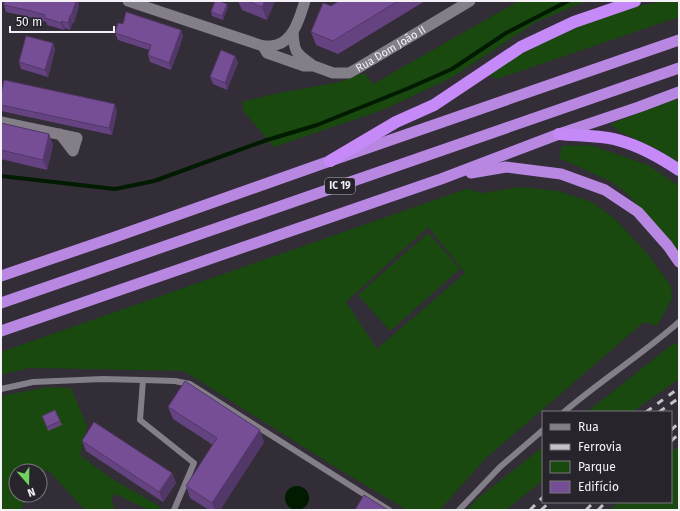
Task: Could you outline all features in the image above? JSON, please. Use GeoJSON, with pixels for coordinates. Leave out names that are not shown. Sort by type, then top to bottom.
{"type":"FeatureCollection","features":[{"type":"Feature","properties":{"kind":"highway"},"geometry":{"type":"LineString","coordinates":[[330,161],[396,122],[434,105],[521,47],[574,22],[635,1]]}},
{"type":"Feature","properties":{"kind":"highway","name":"IC 19"},"geometry":{"type":"LineString","coordinates":[[1,276],[679,40]]}},
{"type":"Feature","properties":{"kind":"highway","name":"IC 19"},"geometry":{"type":"LineString","coordinates":[[1,303],[679,68]]}},
{"type":"Feature","properties":{"kind":"highway"},"geometry":{"type":"LineString","coordinates":[[1,331],[441,180],[559,134],[679,92]]}},
{"type":"Feature","properties":{"kind":"highway"},"geometry":{"type":"LineString","coordinates":[[559,134],[620,140],[654,154],[679,170]]}},
{"type":"Feature","properties":{"kind":"highway"},"geometry":{"type":"LineString","coordinates":[[441,180],[506,167],[561,174],[604,190],[638,212],[668,246],[679,262]]}},
{"type":"Feature","properties":{"kind":"street","name":"Rua Dom João II"},"geometry":{"type":"LineString","coordinates":[[128,1],[262,46],[267,52],[304,66],[314,66],[333,72],[349,73],[470,1]]}},
{"type":"Feature","properties":{"kind":"street"},"geometry":{"type":"LineString","coordinates":[[262,46],[276,46],[286,40],[293,32],[305,1]]}},
{"type":"Feature","properties":{"kind":"street"},"geometry":{"type":"LineString","coordinates":[[293,32],[294,46],[300,57],[314,66]]}},
{"type":"Feature","properties":{"kind":"street"},"geometry":{"type":"LineString","coordinates":[[1,122],[60,134]]}},
{"type":"Feature","properties":{"kind":"lane"},"geometry":{"type":"LineString","coordinates":[[565,411],[584,395],[662,337],[679,322]]}},
{"type":"Feature","properties":{"kind":"lane"},"geometry":{"type":"LineString","coordinates":[[662,337],[679,328]]}},
{"type":"Feature","properties":{"kind":"lane"},"geometry":{"type":"LineString","coordinates":[[1,389],[33,382],[104,379],[175,381],[190,384],[389,510]]}},
{"type":"Feature","properties":{"kind":"lane"},"geometry":{"type":"LineString","coordinates":[[143,380],[140,420],[194,463],[174,510]]}},
{"type":"Feature","properties":{"kind":"lane"},"geometry":{"type":"LineString","coordinates":[[459,510],[500,467],[542,431]]}},
{"type":"Feature","properties":{"kind":"green space"},"geometry":{"type":"Polygon","coordinates":[[[519,1],[587,1],[536,22],[451,78],[383,110],[274,147],[244,112],[242,102],[274,94],[339,82],[364,73],[373,84],[519,1]]]}},
{"type":"Feature","properties":{"kind":"green space"},"geometry":{"type":"Polygon","coordinates":[[[667,1],[679,1],[679,17],[497,79],[489,75],[499,66],[569,29],[637,6],[667,1]]]}},
{"type":"Feature","properties":{"kind":"green space"},"geometry":{"type":"Polygon","coordinates":[[[679,98],[679,164],[657,149],[622,133],[610,124],[679,98]]]}},
{"type":"Feature","properties":{"kind":"green space"},"geometry":{"type":"Polygon","coordinates":[[[590,145],[648,165],[679,186],[679,255],[629,195],[612,182],[559,158],[562,146],[590,145]]]}},
{"type":"Feature","properties":{"kind":"green space"},"geometry":{"type":"Polygon","coordinates":[[[519,187],[558,191],[592,202],[615,219],[646,252],[671,286],[672,298],[657,326],[644,322],[485,459],[440,510],[407,510],[332,465],[184,371],[30,368],[1,375],[1,352],[466,189],[484,193],[519,187]],[[428,227],[346,302],[377,349],[465,273],[428,227]]]}},
{"type":"Feature","properties":{"kind":"green space"},"geometry":{"type":"Polygon","coordinates":[[[428,233],[460,269],[390,331],[358,295],[428,233]]]}},
{"type":"Feature","properties":{"kind":"green space"},"geometry":{"type":"Polygon","coordinates":[[[679,342],[679,379],[633,411],[588,411],[670,346],[679,342]]]}},
{"type":"Feature","properties":{"kind":"green space"},"geometry":{"type":"Polygon","coordinates":[[[48,387],[71,388],[87,426],[80,455],[112,479],[161,507],[161,510],[148,510],[116,494],[111,498],[115,510],[85,510],[48,470],[48,463],[8,463],[8,503],[24,503],[21,510],[1,510],[1,396],[48,387]]]}},
{"type":"Feature","properties":{"kind":"green space"},"geometry":{"type":"Polygon","coordinates":[[[679,446],[679,510],[610,510],[617,503],[672,503],[672,451],[679,446]]]}},
{"type":"Feature","properties":{"kind":"green space"},"geometry":{"type":"Polygon","coordinates":[[[542,448],[542,481],[506,510],[467,510],[477,499],[542,448]]]}},
{"type":"Feature","properties":{"kind":"shaded area"},"geometry":{"type":"Polygon","coordinates":[[[297,486],[302,487],[308,493],[308,503],[302,509],[297,510],[292,509],[286,503],[285,498],[286,493],[292,487],[297,486]]]}},
{"type":"Feature","properties":{"kind":"building"},"geometry":{"type":"Polygon","coordinates":[[[4,1],[76,1],[68,23],[62,21],[61,23],[45,18],[45,15],[4,5],[4,1]]]}},
{"type":"Feature","properties":{"kind":"building"},"geometry":{"type":"Polygon","coordinates":[[[215,1],[227,4],[222,16],[211,12],[215,1]]]}},
{"type":"Feature","properties":{"kind":"building"},"geometry":{"type":"Polygon","coordinates":[[[247,1],[265,1],[262,7],[247,1]]]}},
{"type":"Feature","properties":{"kind":"building"},"geometry":{"type":"Polygon","coordinates":[[[339,1],[398,1],[333,41],[311,32],[323,3],[331,6],[339,1]]]}},
{"type":"Feature","properties":{"kind":"building"},"geometry":{"type":"Polygon","coordinates":[[[126,12],[181,30],[169,63],[148,55],[151,45],[115,33],[118,23],[123,24],[126,12]]]}},
{"type":"Feature","properties":{"kind":"building"},"geometry":{"type":"Polygon","coordinates":[[[26,36],[53,43],[45,70],[19,62],[26,36]]]}},
{"type":"Feature","properties":{"kind":"building"},"geometry":{"type":"Polygon","coordinates":[[[221,50],[235,56],[225,83],[210,77],[221,50]]]}},
{"type":"Feature","properties":{"kind":"building"},"geometry":{"type":"Polygon","coordinates":[[[4,80],[115,104],[109,128],[1,105],[1,94],[4,80]]]}},
{"type":"Feature","properties":{"kind":"building"},"geometry":{"type":"Polygon","coordinates":[[[1,123],[49,134],[43,160],[1,150],[1,123]]]}},
{"type":"Feature","properties":{"kind":"building"},"geometry":{"type":"Polygon","coordinates":[[[185,381],[260,430],[212,503],[186,486],[217,438],[168,407],[185,381]]]}},
{"type":"Feature","properties":{"kind":"building"},"geometry":{"type":"Polygon","coordinates":[[[55,410],[60,421],[47,427],[42,416],[55,410]]]}},
{"type":"Feature","properties":{"kind":"building"},"geometry":{"type":"Polygon","coordinates":[[[94,422],[172,473],[159,492],[82,441],[94,422]]]}},
{"type":"Feature","properties":{"kind":"building"},"geometry":{"type":"Polygon","coordinates":[[[364,495],[388,510],[355,510],[364,495]]]}},
{"type":"Feature","properties":{"kind":"waterway"},"geometry":{"type":"LineString","coordinates":[[1,176],[115,189],[154,181],[267,140],[317,125],[409,88],[452,69],[506,33],[568,1]]}},
{"type":"Feature","properties":{"kind":"railway"},"geometry":{"type":"LineString","coordinates":[[647,411],[679,388]]}},
{"type":"Feature","properties":{"kind":"railway"},"geometry":{"type":"LineString","coordinates":[[660,411],[679,398]]}},
{"type":"Feature","properties":{"kind":"railway"},"geometry":{"type":"LineString","coordinates":[[672,429],[679,423]]}},
{"type":"Feature","properties":{"kind":"railway"},"geometry":{"type":"LineString","coordinates":[[672,440],[679,434]]}},
{"type":"Feature","properties":{"kind":"railway"},"geometry":{"type":"LineString","coordinates":[[530,510],[542,498]]}},
{"type":"Feature","properties":{"kind":"railway"},"geometry":{"type":"LineString","coordinates":[[541,510],[549,503]]}},
{"type":"Feature","properties":{"kind":"railway"},"geometry":{"type":"LineString","coordinates":[[586,510],[593,503]]}},
{"type":"Feature","properties":{"kind":"railway"},"geometry":{"type":"LineString","coordinates":[[598,510],[605,503]]}}]}
